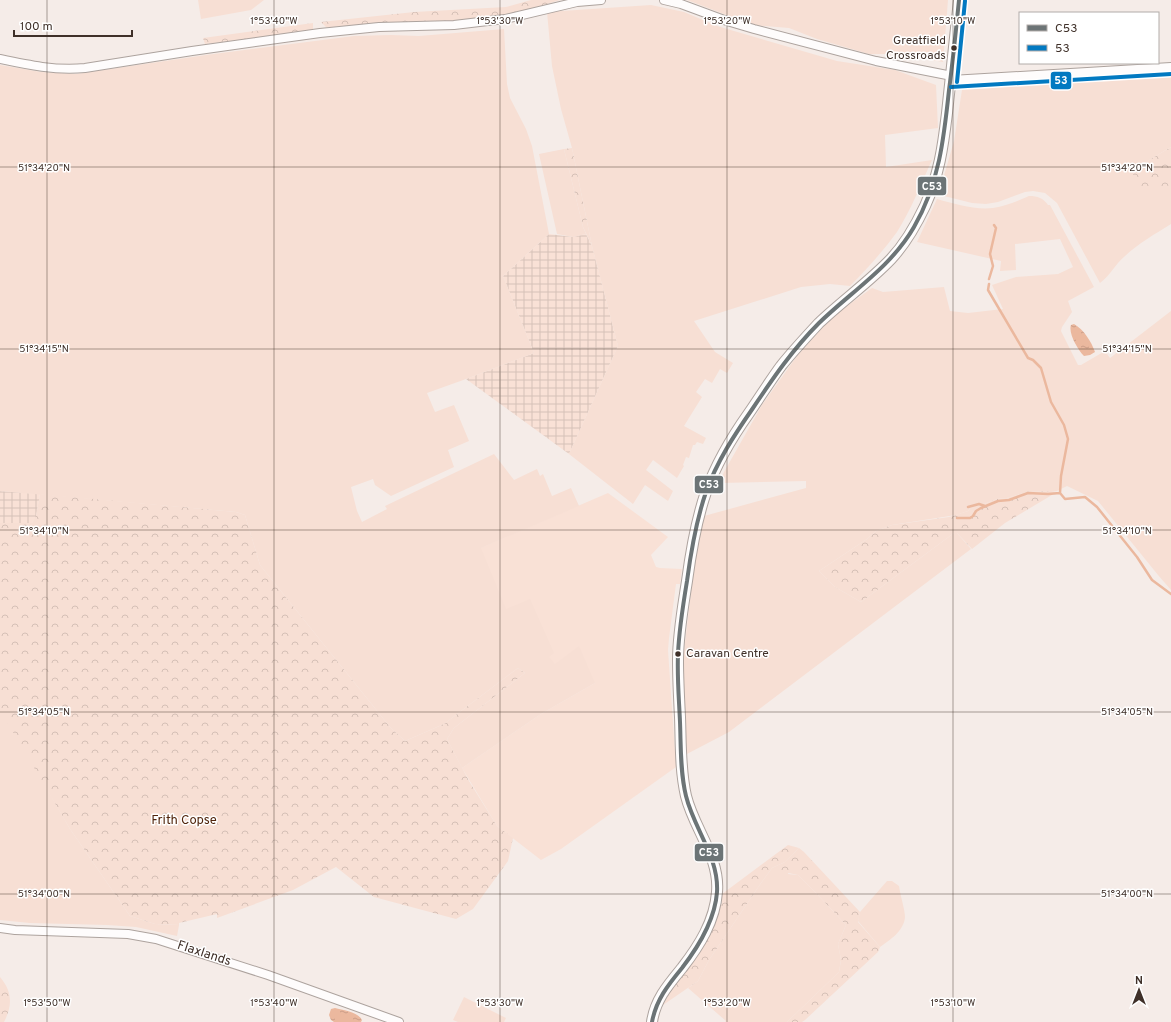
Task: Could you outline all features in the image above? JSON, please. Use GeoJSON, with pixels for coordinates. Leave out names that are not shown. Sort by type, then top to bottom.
{"type":"FeatureCollection","features":[{"type":"Feature","properties":{"kind":"street"},"geometry":{"type":"LineString","coordinates":[[0,59],[50,68],[85,68],[320,33],[379,28],[454,25],[505,20],[570,4],[601,0]]}},
{"type":"Feature","properties":{"kind":"street"},"geometry":{"type":"LineString","coordinates":[[664,0],[682,4],[726,21],[754,29],[876,61],[951,78],[1171,68]]}},
{"type":"Feature","properties":{"kind":"street"},"geometry":{"type":"LineString","coordinates":[[652,1022],[654,1010],[661,996],[701,941],[713,915],[717,897],[718,884],[716,870],[691,814],[685,787],[682,768],[678,676],[679,643],[689,561],[706,494],[717,468],[734,435],[783,364],[818,325],[892,257],[915,224],[925,206],[940,165],[959,0]]}},
{"type":"Feature","properties":{"kind":"street","name":"Flaxlands"},"geometry":{"type":"LineString","coordinates":[[0,928],[15,930],[128,934],[156,939],[268,975],[399,1022]]}},
{"type":"Feature","properties":{"kind":"shaded area"},"geometry":{"type":"Polygon","coordinates":[[[549,234],[573,237],[586,234],[592,246],[618,346],[569,454],[466,379],[534,353],[503,276],[549,234]]]}},
{"type":"Feature","properties":{"kind":"shaded area"},"geometry":{"type":"Polygon","coordinates":[[[0,491],[40,494],[36,517],[32,523],[0,523],[0,491]]]}},
{"type":"Feature","properties":{"kind":"shaded area"},"geometry":{"type":"Polygon","coordinates":[[[608,493],[668,537],[651,555],[656,567],[682,569],[680,584],[676,584],[668,650],[676,767],[561,849],[541,860],[497,826],[462,768],[541,714],[595,683],[555,664],[420,574],[608,493]]]}},
{"type":"Feature","properties":{"kind":"green space"},"geometry":{"type":"Polygon","coordinates":[[[198,0],[264,0],[251,10],[201,19],[198,0]]]}},
{"type":"Feature","properties":{"kind":"green space"},"geometry":{"type":"Polygon","coordinates":[[[531,0],[560,0],[522,12],[486,19],[431,24],[398,23],[332,27],[326,27],[321,22],[414,12],[506,7],[531,0]]]}},
{"type":"Feature","properties":{"kind":"green space"},"geometry":{"type":"Polygon","coordinates":[[[687,0],[948,0],[943,62],[900,54],[869,54],[817,39],[789,28],[753,25],[687,0]]]}},
{"type":"Feature","properties":{"kind":"green space"},"geometry":{"type":"Polygon","coordinates":[[[651,5],[684,12],[717,26],[837,61],[895,70],[936,85],[938,128],[885,135],[886,167],[932,160],[911,206],[897,232],[875,260],[850,286],[830,284],[801,287],[694,321],[715,352],[733,363],[727,373],[720,369],[712,383],[705,379],[696,392],[702,397],[684,426],[706,438],[703,444],[697,442],[693,445],[689,458],[686,457],[684,466],[677,478],[653,460],[646,470],[673,491],[668,501],[645,485],[633,504],[569,454],[618,346],[592,246],[572,148],[561,109],[552,66],[547,12],[651,5]]]}},
{"type":"Feature","properties":{"kind":"green space"},"geometry":{"type":"Polygon","coordinates":[[[313,23],[313,30],[308,32],[205,44],[203,38],[313,23]]]}},
{"type":"Feature","properties":{"kind":"green space"},"geometry":{"type":"Polygon","coordinates":[[[504,29],[507,84],[510,98],[526,129],[532,146],[549,234],[503,276],[534,353],[427,393],[435,412],[454,405],[469,441],[448,450],[454,467],[391,496],[375,485],[373,479],[351,487],[357,511],[362,522],[387,509],[385,506],[494,454],[514,480],[537,469],[540,476],[543,474],[552,496],[571,488],[579,506],[481,548],[506,609],[530,599],[554,653],[549,657],[555,664],[579,646],[595,683],[541,714],[462,768],[447,739],[454,728],[525,673],[518,668],[444,724],[405,741],[390,727],[260,565],[245,515],[236,512],[0,491],[0,65],[41,72],[76,74],[206,55],[354,36],[419,36],[504,29]]]}},
{"type":"Feature","properties":{"kind":"green space"},"geometry":{"type":"Polygon","coordinates":[[[1171,73],[1171,147],[1134,169],[1167,185],[1171,185],[1171,224],[1130,251],[1100,283],[1057,203],[1045,193],[1033,191],[1025,192],[998,202],[986,204],[972,203],[944,196],[939,193],[954,141],[962,90],[966,86],[1171,73]]]}},
{"type":"Feature","properties":{"kind":"green space"},"geometry":{"type":"Polygon","coordinates":[[[1171,147],[1171,185],[1144,192],[1134,183],[1134,169],[1171,147]]]}},
{"type":"Feature","properties":{"kind":"green space"},"geometry":{"type":"Polygon","coordinates":[[[572,148],[592,246],[583,227],[564,149],[572,148]]]}},
{"type":"Feature","properties":{"kind":"green space"},"geometry":{"type":"Polygon","coordinates":[[[564,149],[586,234],[573,237],[557,234],[539,154],[564,149]]]}},
{"type":"Feature","properties":{"kind":"green space"},"geometry":{"type":"Polygon","coordinates":[[[1029,196],[1040,198],[1050,205],[1094,287],[1068,301],[1072,312],[1061,331],[1078,365],[1081,365],[1105,351],[1110,358],[1171,311],[1171,590],[1098,501],[1067,486],[1057,491],[1030,491],[1007,498],[997,499],[984,504],[973,505],[968,511],[956,515],[892,525],[876,531],[867,539],[819,571],[835,587],[861,602],[954,533],[957,533],[971,549],[729,732],[685,755],[683,660],[695,558],[704,516],[806,488],[806,481],[720,483],[724,472],[762,405],[797,356],[833,316],[872,288],[883,292],[944,287],[950,311],[968,313],[1003,309],[992,285],[1016,277],[1058,274],[1073,267],[1060,239],[1015,244],[1016,270],[1000,271],[1001,261],[917,242],[937,199],[965,206],[993,208],[1003,206],[1029,196]]]}},
{"type":"Feature","properties":{"kind":"green space"},"geometry":{"type":"Polygon","coordinates":[[[1030,491],[1057,492],[1005,523],[972,549],[957,533],[954,533],[861,602],[835,587],[819,571],[867,539],[876,531],[892,525],[949,517],[968,511],[973,505],[978,503],[984,504],[997,499],[1007,498],[1030,491]]]}},
{"type":"Feature","properties":{"kind":"green space","name":"Frith Copse"},"geometry":{"type":"Polygon","coordinates":[[[40,494],[236,512],[245,515],[260,565],[390,727],[405,741],[444,724],[518,668],[525,673],[454,728],[447,739],[469,781],[497,826],[513,838],[508,861],[473,909],[456,919],[374,897],[336,867],[293,890],[217,918],[217,914],[179,923],[179,925],[155,924],[130,916],[70,829],[3,715],[0,707],[0,523],[32,523],[36,516],[40,494]]]}},
{"type":"Feature","properties":{"kind":"green space"},"geometry":{"type":"Polygon","coordinates":[[[0,707],[70,829],[130,916],[155,924],[179,925],[177,936],[136,927],[30,923],[0,920],[0,707]]]}},
{"type":"Feature","properties":{"kind":"green space"},"geometry":{"type":"Polygon","coordinates":[[[788,845],[799,848],[785,862],[772,868],[709,960],[698,981],[663,1005],[676,981],[704,940],[722,903],[722,894],[788,845]]]}},
{"type":"Feature","properties":{"kind":"green space"},"geometry":{"type":"Polygon","coordinates":[[[799,848],[804,852],[796,852],[788,874],[798,875],[846,925],[838,944],[841,960],[839,972],[787,1022],[725,1022],[726,1021],[688,988],[698,981],[709,960],[772,868],[785,862],[799,848]]]}},
{"type":"Feature","properties":{"kind":"green space"},"geometry":{"type":"Polygon","coordinates":[[[796,852],[804,852],[860,912],[858,922],[880,947],[878,952],[805,1020],[802,1022],[787,1022],[839,972],[841,960],[838,944],[846,925],[798,875],[779,871],[781,866],[796,852]]]}},
{"type":"Feature","properties":{"kind":"green space"},"geometry":{"type":"Polygon","coordinates":[[[887,881],[892,881],[899,886],[905,917],[899,931],[880,947],[858,921],[860,912],[887,881]]]}},
{"type":"Feature","properties":{"kind":"green space"},"geometry":{"type":"Polygon","coordinates":[[[0,977],[7,988],[10,998],[9,1010],[4,1022],[0,1022],[0,977]]]}},
{"type":"Feature","properties":{"kind":"green space"},"geometry":{"type":"Polygon","coordinates":[[[464,997],[506,1018],[504,1022],[458,1022],[453,1020],[464,997]]]}},
{"type":"Feature","properties":{"kind":"water"},"geometry":{"type":"Polygon","coordinates":[[[1074,324],[1087,336],[1095,352],[1084,356],[1076,346],[1070,328],[1071,325],[1074,324]]]}},
{"type":"Feature","properties":{"kind":"water"},"geometry":{"type":"Polygon","coordinates":[[[335,1008],[354,1013],[362,1020],[361,1022],[334,1022],[331,1020],[329,1015],[331,1009],[335,1008]]]}},
{"type":"Feature","properties":{"kind":"waterway"},"geometry":{"type":"LineString","coordinates":[[989,279],[993,266],[990,254],[996,228],[994,225]]}},
{"type":"Feature","properties":{"kind":"waterway"},"geometry":{"type":"LineString","coordinates":[[989,284],[988,290],[1028,358],[1033,360],[1041,368],[1051,402],[1064,425],[1068,439],[1061,476],[1060,493]]}},
{"type":"Feature","properties":{"kind":"waterway"},"geometry":{"type":"LineString","coordinates":[[957,518],[970,518],[981,508],[998,501],[1009,500],[1028,493],[1060,493],[1065,499],[1085,497],[1097,507],[1137,557],[1152,580],[1171,594]]}},
{"type":"Feature","properties":{"kind":"waterway"},"geometry":{"type":"LineString","coordinates":[[968,507],[979,504],[985,506]]}},
{"type":"Feature","properties":{"kind":"transit line","name":"C53"},"geometry":{"type":"LineString","coordinates":[[652,1022],[656,1007],[663,993],[694,951],[710,923],[716,902],[717,892],[717,879],[714,867],[694,820],[686,796],[681,759],[678,680],[681,617],[692,547],[702,503],[715,469],[727,448],[784,364],[819,323],[883,267],[905,241],[914,227],[929,194],[939,160],[945,126],[959,0]]}},
{"type":"Feature","properties":{"kind":"transit line","name":"53"},"geometry":{"type":"LineString","coordinates":[[957,82],[965,1]]}},
{"type":"Feature","properties":{"kind":"transit line","name":"53"},"geometry":{"type":"LineString","coordinates":[[951,87],[1171,74]]}},
{"type":"Feature","properties":{"kind":"place","name":"Greatfield Crossroads"},"geometry":{"type":"Point","coordinates":[954,48]}},
{"type":"Feature","properties":{"kind":"place","name":"Caravan Centre"},"geometry":{"type":"Point","coordinates":[678,654]}}]}
